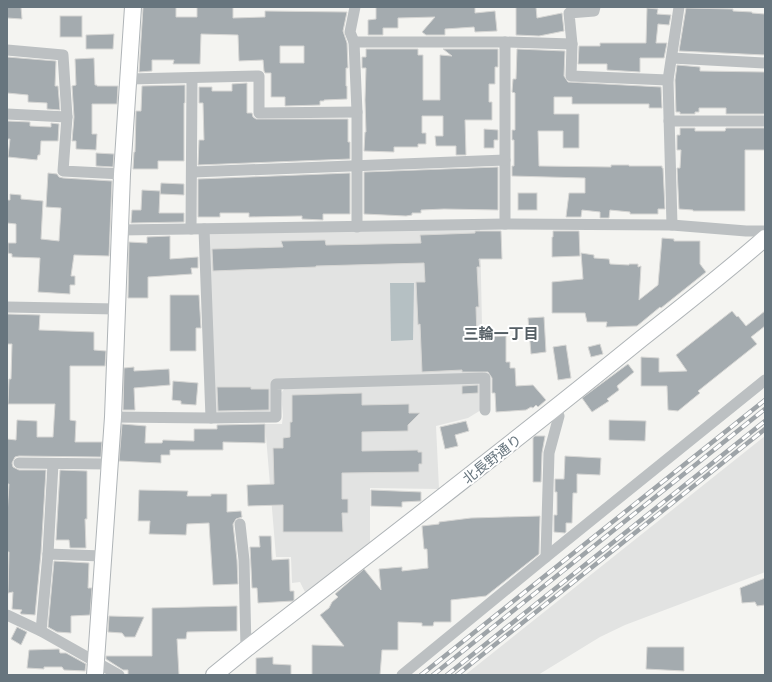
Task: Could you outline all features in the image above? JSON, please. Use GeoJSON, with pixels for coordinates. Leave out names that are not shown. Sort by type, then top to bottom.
{"type":"FeatureCollection","features":[{"type":"Feature","properties":{"kind":"street"},"geometry":{"type":"LineString","coordinates":[[95,668],[113,417],[122,174],[133,7]]}},
{"type":"Feature","properties":{"kind":"street"},"geometry":{"type":"LineString","coordinates":[[355,7],[350,32],[354,42],[357,112],[357,227]]}},
{"type":"Feature","properties":{"kind":"street"},"geometry":{"type":"LineString","coordinates":[[595,7],[594,11],[569,13],[572,44],[571,76],[668,80]]}},
{"type":"Feature","properties":{"kind":"street"},"geometry":{"type":"LineString","coordinates":[[672,225],[668,80],[679,7]]}},
{"type":"Feature","properties":{"kind":"street"},"geometry":{"type":"LineString","coordinates":[[354,42],[505,42],[572,44]]}},
{"type":"Feature","properties":{"kind":"street"},"geometry":{"type":"LineString","coordinates":[[505,42],[505,224]]}},
{"type":"Feature","properties":{"kind":"street"},"geometry":{"type":"LineString","coordinates":[[7,50],[63,55],[67,117],[63,171],[122,174]]}},
{"type":"Feature","properties":{"kind":"street"},"geometry":{"type":"LineString","coordinates":[[672,58],[765,63]]}},
{"type":"Feature","properties":{"kind":"street"},"geometry":{"type":"LineString","coordinates":[[129,79],[258,76],[259,113],[357,112]]}},
{"type":"Feature","properties":{"kind":"street"},"geometry":{"type":"LineString","coordinates":[[191,229],[193,172],[192,78]]}},
{"type":"Feature","properties":{"kind":"street"},"geometry":{"type":"LineString","coordinates":[[7,114],[67,117]]}},
{"type":"Feature","properties":{"kind":"street"},"geometry":{"type":"LineString","coordinates":[[669,121],[765,121]]}},
{"type":"Feature","properties":{"kind":"street"},"geometry":{"type":"LineString","coordinates":[[193,172],[505,160]]}},
{"type":"Feature","properties":{"kind":"street"},"geometry":{"type":"LineString","coordinates":[[120,230],[505,224],[672,225],[746,231],[765,231]]}},
{"type":"Feature","properties":{"kind":"street"},"geometry":{"type":"LineString","coordinates":[[204,229],[211,418]]}},
{"type":"Feature","properties":{"kind":"street","name":"北長野通り"},"geometry":{"type":"LineString","coordinates":[[214,675],[555,409],[683,305],[719,278],[765,238]]}},
{"type":"Feature","properties":{"kind":"street"},"geometry":{"type":"LineString","coordinates":[[7,307],[117,309]]}},
{"type":"Feature","properties":{"kind":"street"},"geometry":{"type":"LineString","coordinates":[[113,417],[276,417],[276,384],[485,378],[485,410]]}},
{"type":"Feature","properties":{"kind":"street"},"geometry":{"type":"LineString","coordinates":[[402,675],[765,380]]}},
{"type":"Feature","properties":{"kind":"street"},"geometry":{"type":"LineString","coordinates":[[546,557],[549,453],[559,416],[555,409]]}},
{"type":"Feature","properties":{"kind":"street"},"geometry":{"type":"LineString","coordinates":[[19,463],[110,464]]}},
{"type":"Feature","properties":{"kind":"street"},"geometry":{"type":"LineString","coordinates":[[41,631],[48,554],[53,464]]}},
{"type":"Feature","properties":{"kind":"street"},"geometry":{"type":"LineString","coordinates":[[240,524],[244,560],[246,649]]}},
{"type":"Feature","properties":{"kind":"street"},"geometry":{"type":"LineString","coordinates":[[48,554],[102,556]]}},
{"type":"Feature","properties":{"kind":"street"},"geometry":{"type":"LineString","coordinates":[[7,614],[41,631],[95,668],[119,675]]}},
{"type":"Feature","properties":{"kind":"shaded area"},"geometry":{"type":"Polygon","coordinates":[[[480,229],[483,374],[274,381],[273,416],[212,416],[208,233],[480,229]]]}},
{"type":"Feature","properties":{"kind":"shaded area"},"geometry":{"type":"Polygon","coordinates":[[[390,283],[414,283],[413,340],[391,341],[390,283]]]}},
{"type":"Feature","properties":{"kind":"shaded area"},"geometry":{"type":"Polygon","coordinates":[[[481,381],[481,410],[468,418],[436,426],[439,489],[370,488],[370,546],[305,592],[300,582],[292,583],[291,557],[276,557],[265,424],[282,424],[283,416],[281,393],[285,388],[481,381]]]}},
{"type":"Feature","properties":{"kind":"shaded area"},"geometry":{"type":"Polygon","coordinates":[[[765,436],[765,572],[625,625],[600,637],[538,675],[465,675],[765,436]]]}},
{"type":"Feature","properties":{"kind":"building"},"geometry":{"type":"Polygon","coordinates":[[[7,7],[21,7],[22,19],[7,18],[7,7]]]}},
{"type":"Feature","properties":{"kind":"building"},"geometry":{"type":"Polygon","coordinates":[[[143,7],[176,7],[176,17],[197,17],[197,7],[233,7],[233,18],[265,17],[265,11],[347,12],[343,31],[347,43],[347,99],[324,100],[320,101],[320,105],[285,106],[285,97],[271,97],[271,73],[265,73],[263,60],[239,61],[238,35],[201,34],[200,64],[173,64],[174,60],[152,60],[152,71],[139,72],[143,7]],[[280,46],[280,63],[304,63],[304,46],[280,46]]]}},
{"type":"Feature","properties":{"kind":"building"},"geometry":{"type":"Polygon","coordinates":[[[376,7],[475,7],[475,13],[495,11],[497,31],[475,32],[474,27],[445,29],[445,35],[426,35],[422,32],[435,17],[398,18],[398,28],[383,28],[383,35],[368,35],[368,20],[376,19],[376,7]]]}},
{"type":"Feature","properties":{"kind":"building"},"geometry":{"type":"Polygon","coordinates":[[[516,7],[536,7],[537,18],[562,13],[564,31],[539,36],[516,35],[516,7]]]}},
{"type":"Feature","properties":{"kind":"building"},"geometry":{"type":"Polygon","coordinates":[[[647,8],[658,9],[657,14],[671,15],[669,25],[658,24],[656,43],[667,43],[664,58],[640,58],[640,72],[607,70],[607,64],[578,64],[579,46],[600,46],[600,43],[646,43],[647,8]]]}},
{"type":"Feature","properties":{"kind":"building"},"geometry":{"type":"Polygon","coordinates":[[[686,8],[733,9],[733,11],[765,14],[765,55],[679,51],[686,8]]]}},
{"type":"Feature","properties":{"kind":"building"},"geometry":{"type":"Polygon","coordinates":[[[60,16],[82,16],[82,37],[60,37],[60,16]]]}},
{"type":"Feature","properties":{"kind":"building"},"geometry":{"type":"Polygon","coordinates":[[[114,34],[113,49],[86,49],[86,35],[114,34]]]}},
{"type":"Feature","properties":{"kind":"building"},"geometry":{"type":"Polygon","coordinates":[[[366,49],[418,49],[418,55],[423,55],[423,100],[440,100],[440,55],[452,56],[443,49],[498,49],[498,67],[495,67],[495,84],[489,84],[489,102],[492,102],[492,120],[465,120],[466,155],[456,155],[456,146],[436,146],[435,136],[443,136],[443,116],[422,116],[422,133],[426,133],[426,144],[418,144],[418,147],[394,147],[394,152],[364,151],[366,132],[366,68],[362,68],[362,57],[366,57],[366,49]]]}},
{"type":"Feature","properties":{"kind":"building"},"geometry":{"type":"Polygon","coordinates":[[[517,49],[565,51],[564,76],[568,82],[661,87],[662,108],[649,108],[649,104],[572,104],[572,97],[554,97],[554,114],[579,114],[579,148],[563,148],[563,131],[538,131],[539,166],[662,166],[665,209],[658,209],[658,214],[630,214],[630,212],[610,210],[609,218],[600,218],[600,212],[582,210],[581,217],[566,217],[569,193],[585,193],[585,178],[512,176],[512,166],[514,166],[514,140],[512,140],[512,130],[515,130],[515,93],[512,92],[513,79],[516,79],[517,49]]]}},
{"type":"Feature","properties":{"kind":"building"},"geometry":{"type":"Polygon","coordinates":[[[7,57],[56,61],[55,86],[58,86],[60,110],[47,109],[47,103],[28,102],[28,95],[7,93],[7,57]]]}},
{"type":"Feature","properties":{"kind":"building"},"geometry":{"type":"Polygon","coordinates":[[[94,58],[95,85],[118,86],[117,104],[92,104],[92,134],[97,134],[96,150],[76,149],[76,141],[72,141],[74,117],[72,86],[76,85],[75,59],[94,58]]]}},
{"type":"Feature","properties":{"kind":"building"},"geometry":{"type":"Polygon","coordinates":[[[677,65],[700,67],[700,71],[765,72],[765,114],[726,114],[726,108],[699,108],[699,112],[695,112],[695,114],[680,114],[680,112],[676,112],[675,80],[677,65]]]}},
{"type":"Feature","properties":{"kind":"building"},"geometry":{"type":"Polygon","coordinates":[[[247,83],[247,113],[252,113],[253,117],[256,119],[348,119],[350,159],[198,165],[199,140],[204,140],[203,103],[199,103],[199,87],[212,87],[212,91],[232,91],[232,84],[247,83]]]}},
{"type":"Feature","properties":{"kind":"building"},"geometry":{"type":"Polygon","coordinates":[[[185,85],[184,161],[158,161],[158,169],[133,169],[136,111],[141,111],[142,86],[185,85]]]}},
{"type":"Feature","properties":{"kind":"building"},"geometry":{"type":"Polygon","coordinates":[[[7,121],[30,122],[30,126],[51,127],[51,123],[59,124],[58,141],[41,141],[40,155],[38,155],[37,160],[8,157],[10,139],[7,139],[7,121]]]}},
{"type":"Feature","properties":{"kind":"building"},"geometry":{"type":"Polygon","coordinates":[[[680,128],[695,128],[695,131],[725,131],[726,128],[765,128],[765,150],[745,150],[745,211],[693,211],[679,209],[677,168],[680,168],[681,150],[677,150],[677,135],[680,135],[680,128]]]}},
{"type":"Feature","properties":{"kind":"building"},"geometry":{"type":"Polygon","coordinates":[[[484,129],[498,130],[498,140],[494,140],[494,148],[484,148],[484,129]]]}},
{"type":"Feature","properties":{"kind":"building"},"geometry":{"type":"Polygon","coordinates":[[[96,153],[114,154],[113,167],[96,166],[96,153]]]}},
{"type":"Feature","properties":{"kind":"building"},"geometry":{"type":"Polygon","coordinates":[[[498,167],[498,210],[421,210],[421,213],[412,213],[412,215],[406,216],[364,214],[364,172],[498,167]]]}},
{"type":"Feature","properties":{"kind":"building"},"geometry":{"type":"Polygon","coordinates":[[[48,173],[57,174],[59,177],[63,178],[112,181],[109,256],[74,255],[71,276],[75,276],[75,285],[70,285],[70,294],[38,292],[40,258],[12,257],[12,254],[8,253],[8,243],[16,243],[16,224],[7,223],[7,200],[10,200],[10,194],[21,195],[21,199],[43,201],[41,239],[59,241],[61,208],[46,207],[48,173]]]}},
{"type":"Feature","properties":{"kind":"building"},"geometry":{"type":"Polygon","coordinates":[[[350,173],[350,214],[323,214],[323,220],[302,219],[302,216],[249,217],[249,213],[220,213],[220,217],[198,217],[198,179],[350,173]]]}},
{"type":"Feature","properties":{"kind":"building"},"geometry":{"type":"Polygon","coordinates":[[[161,183],[184,184],[184,195],[160,194],[161,183]]]}},
{"type":"Feature","properties":{"kind":"building"},"geometry":{"type":"Polygon","coordinates":[[[142,190],[160,191],[159,213],[184,213],[184,222],[131,223],[132,210],[141,210],[142,190]]]}},
{"type":"Feature","properties":{"kind":"building"},"geometry":{"type":"Polygon","coordinates":[[[518,193],[537,193],[537,210],[518,210],[518,193]]]}},
{"type":"Feature","properties":{"kind":"building"},"geometry":{"type":"Polygon","coordinates":[[[475,231],[501,231],[502,259],[479,259],[480,267],[477,267],[479,307],[476,307],[477,337],[506,336],[506,362],[510,362],[510,368],[515,368],[516,386],[533,385],[546,400],[538,407],[536,405],[533,408],[531,407],[526,410],[496,412],[495,393],[492,393],[492,378],[488,372],[462,372],[462,370],[422,372],[416,282],[425,282],[424,263],[213,271],[212,249],[283,247],[281,241],[325,240],[326,245],[421,243],[420,235],[475,233],[475,231]]]}},
{"type":"Feature","properties":{"kind":"building"},"geometry":{"type":"Polygon","coordinates":[[[553,231],[579,231],[580,256],[552,257],[553,231]]]}},
{"type":"Feature","properties":{"kind":"building"},"geometry":{"type":"Polygon","coordinates":[[[170,236],[170,259],[198,257],[198,268],[191,268],[192,274],[148,277],[148,298],[128,298],[129,242],[147,243],[147,237],[170,236]]]}},
{"type":"Feature","properties":{"kind":"building"},"geometry":{"type":"Polygon","coordinates":[[[662,238],[674,239],[674,241],[700,241],[700,264],[706,272],[637,326],[606,327],[607,322],[587,322],[585,313],[552,313],[552,282],[583,279],[581,253],[594,255],[594,258],[609,259],[610,264],[638,264],[638,267],[641,266],[639,300],[658,285],[662,238]]]}},
{"type":"Feature","properties":{"kind":"building"},"geometry":{"type":"Polygon","coordinates":[[[170,295],[199,295],[201,328],[196,328],[196,351],[170,351],[170,295]]]}},
{"type":"Feature","properties":{"kind":"building"},"geometry":{"type":"Polygon","coordinates":[[[732,311],[746,326],[765,311],[765,326],[751,337],[757,344],[698,391],[700,393],[678,411],[668,410],[667,386],[641,386],[641,357],[659,358],[659,372],[687,371],[676,355],[732,311]]]}},
{"type":"Feature","properties":{"kind":"building"},"geometry":{"type":"Polygon","coordinates":[[[7,314],[40,315],[39,330],[94,332],[94,350],[106,351],[105,366],[70,366],[70,420],[76,421],[75,442],[102,442],[101,457],[19,456],[15,457],[12,463],[13,467],[19,470],[46,470],[41,553],[35,615],[21,614],[20,613],[22,610],[12,609],[13,592],[8,593],[9,552],[7,552],[7,515],[9,484],[7,484],[7,439],[16,440],[17,420],[37,421],[37,437],[53,437],[55,404],[8,404],[9,379],[11,379],[12,344],[7,344],[7,314]]]}},
{"type":"Feature","properties":{"kind":"building"},"geometry":{"type":"Polygon","coordinates":[[[544,317],[546,352],[531,354],[528,318],[544,317]]]}},
{"type":"Feature","properties":{"kind":"building"},"geometry":{"type":"Polygon","coordinates":[[[600,344],[603,354],[591,357],[588,347],[600,344]]]}},
{"type":"Feature","properties":{"kind":"building"},"geometry":{"type":"Polygon","coordinates":[[[566,345],[571,378],[558,380],[553,347],[566,345]]]}},
{"type":"Feature","properties":{"kind":"building"},"geometry":{"type":"Polygon","coordinates":[[[628,364],[634,372],[617,386],[619,390],[607,399],[609,401],[592,412],[582,398],[628,364]]]}},
{"type":"Feature","properties":{"kind":"building"},"geometry":{"type":"Polygon","coordinates":[[[134,367],[134,371],[169,369],[170,385],[134,388],[135,410],[123,410],[124,368],[134,367]]]}},
{"type":"Feature","properties":{"kind":"building"},"geometry":{"type":"Polygon","coordinates":[[[173,381],[198,383],[196,405],[181,404],[181,401],[172,400],[173,381]]]}},
{"type":"Feature","properties":{"kind":"building"},"geometry":{"type":"Polygon","coordinates":[[[478,385],[478,393],[462,394],[462,386],[478,385]]]}},
{"type":"Feature","properties":{"kind":"building"},"geometry":{"type":"Polygon","coordinates":[[[217,387],[251,387],[251,389],[269,389],[269,410],[218,411],[217,387]]]}},
{"type":"Feature","properties":{"kind":"building"},"geometry":{"type":"Polygon","coordinates":[[[362,393],[362,405],[409,404],[409,413],[420,413],[408,425],[408,431],[362,432],[362,451],[418,450],[418,452],[422,452],[422,464],[419,464],[419,472],[342,473],[342,499],[348,499],[348,513],[342,513],[343,532],[283,532],[283,505],[248,506],[247,485],[274,484],[273,448],[283,448],[283,438],[290,437],[290,422],[292,422],[292,395],[362,393]]]}},
{"type":"Feature","properties":{"kind":"building"},"geometry":{"type":"Polygon","coordinates":[[[609,420],[646,421],[645,441],[609,440],[609,420]]]}},
{"type":"Feature","properties":{"kind":"building"},"geometry":{"type":"Polygon","coordinates":[[[466,421],[469,431],[455,435],[458,446],[445,449],[440,427],[466,421]]]}},
{"type":"Feature","properties":{"kind":"building"},"geometry":{"type":"Polygon","coordinates":[[[122,424],[146,426],[145,443],[162,443],[163,440],[194,441],[194,429],[217,429],[217,425],[265,424],[265,443],[223,442],[223,450],[170,450],[170,455],[161,455],[161,463],[119,461],[122,424]]]}},
{"type":"Feature","properties":{"kind":"building"},"geometry":{"type":"Polygon","coordinates":[[[535,436],[545,436],[542,453],[541,482],[533,482],[533,438],[535,436]]]}},
{"type":"Feature","properties":{"kind":"building"},"geometry":{"type":"Polygon","coordinates":[[[565,456],[601,458],[600,475],[577,474],[577,493],[573,493],[572,523],[566,523],[565,533],[554,532],[554,515],[557,515],[557,492],[555,492],[555,479],[564,479],[565,456]]]}},
{"type":"Feature","properties":{"kind":"building"},"geometry":{"type":"Polygon","coordinates":[[[60,470],[87,471],[87,519],[85,519],[86,548],[70,548],[69,540],[56,540],[60,470]]]}},
{"type":"Feature","properties":{"kind":"building"},"geometry":{"type":"Polygon","coordinates":[[[139,490],[188,491],[187,496],[227,494],[227,512],[241,511],[242,517],[236,519],[233,524],[238,584],[213,585],[209,523],[187,524],[186,535],[149,534],[150,521],[138,521],[139,490]]]}},
{"type":"Feature","properties":{"kind":"building"},"geometry":{"type":"Polygon","coordinates":[[[371,490],[421,492],[421,501],[402,502],[402,507],[371,506],[371,490]]]}},
{"type":"Feature","properties":{"kind":"building"},"geometry":{"type":"Polygon","coordinates":[[[540,516],[539,554],[486,596],[451,600],[451,622],[434,622],[433,626],[422,626],[422,623],[398,622],[398,650],[382,650],[380,675],[312,675],[312,645],[344,646],[320,615],[329,608],[332,602],[338,597],[335,594],[364,569],[381,590],[379,569],[402,567],[402,571],[428,568],[427,549],[424,549],[422,526],[439,524],[439,522],[471,518],[540,516]]]}},
{"type":"Feature","properties":{"kind":"building"},"geometry":{"type":"Polygon","coordinates":[[[259,536],[271,536],[272,560],[289,559],[290,591],[294,591],[293,601],[258,603],[257,588],[252,588],[250,547],[260,547],[259,536]]]}},
{"type":"Feature","properties":{"kind":"building"},"geometry":{"type":"Polygon","coordinates":[[[54,561],[89,563],[88,588],[92,588],[90,615],[71,616],[71,633],[57,632],[48,627],[54,561]]]}},
{"type":"Feature","properties":{"kind":"building"},"geometry":{"type":"Polygon","coordinates":[[[765,578],[765,605],[757,606],[755,602],[742,603],[740,588],[765,578]]]}},
{"type":"Feature","properties":{"kind":"building"},"geometry":{"type":"Polygon","coordinates":[[[237,606],[237,631],[187,632],[186,639],[177,639],[179,675],[128,675],[128,670],[123,670],[106,659],[106,656],[152,656],[152,608],[237,606]]]}},
{"type":"Feature","properties":{"kind":"building"},"geometry":{"type":"Polygon","coordinates":[[[109,616],[144,617],[135,637],[125,637],[122,633],[108,632],[109,616]]]}},
{"type":"Feature","properties":{"kind":"building"},"geometry":{"type":"Polygon","coordinates":[[[17,627],[27,632],[21,645],[11,639],[17,627]]]}},
{"type":"Feature","properties":{"kind":"building"},"geometry":{"type":"Polygon","coordinates":[[[647,647],[684,647],[684,671],[646,669],[647,647]]]}},
{"type":"Feature","properties":{"kind":"building"},"geometry":{"type":"Polygon","coordinates":[[[59,649],[60,653],[66,653],[86,664],[85,671],[64,670],[62,667],[44,667],[44,669],[27,668],[29,650],[59,649]]]}},
{"type":"Feature","properties":{"kind":"building"},"geometry":{"type":"Polygon","coordinates":[[[273,657],[273,664],[291,665],[291,675],[256,675],[256,658],[273,657]]]}},
{"type":"Feature","properties":{"kind":"railway"},"geometry":{"type":"LineString","coordinates":[[421,675],[765,400]]}},
{"type":"Feature","properties":{"kind":"railway"},"geometry":{"type":"LineString","coordinates":[[433,675],[765,409]]}},
{"type":"Feature","properties":{"kind":"railway"},"geometry":{"type":"LineString","coordinates":[[447,675],[765,421]]}},
{"type":"Feature","properties":{"kind":"railway"},"geometry":{"type":"LineString","coordinates":[[457,675],[765,429]]}},
{"type":"Feature","properties":{"kind":"district","name":"三輪一丁目"},"geometry":{"type":"Point","coordinates":[501,334]}}]}
